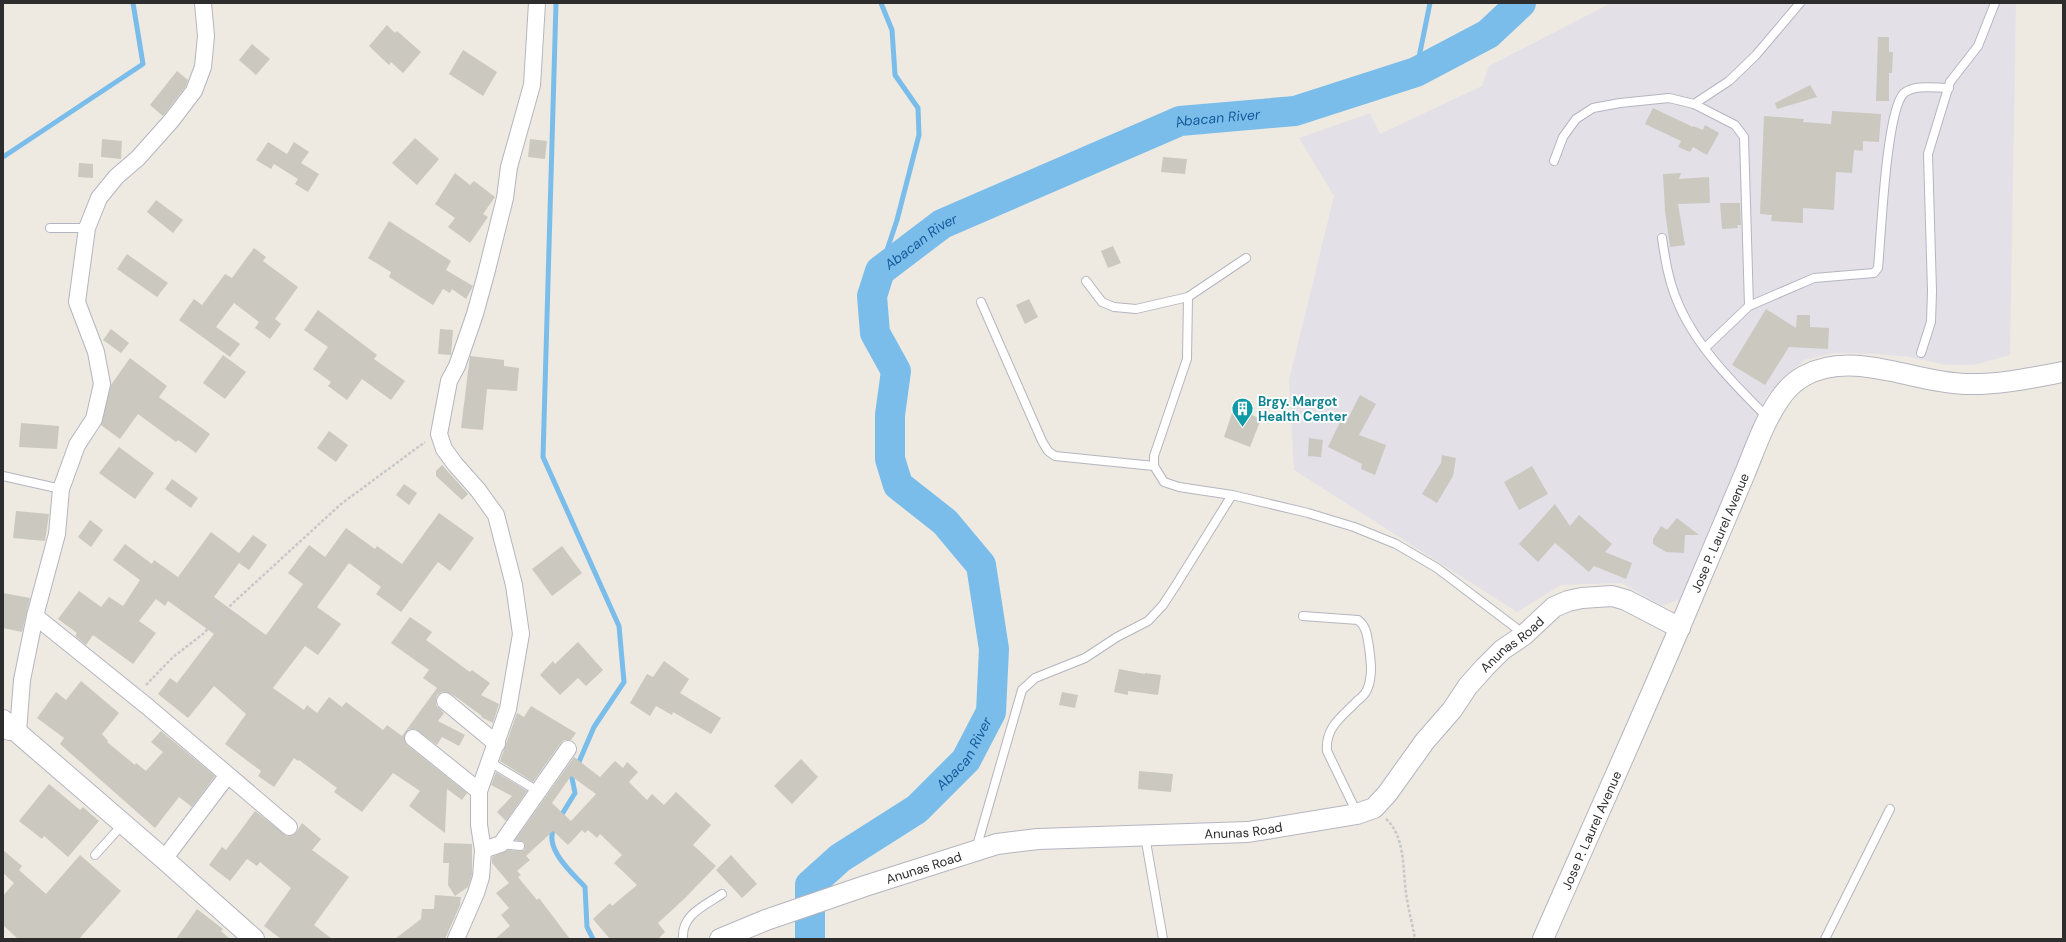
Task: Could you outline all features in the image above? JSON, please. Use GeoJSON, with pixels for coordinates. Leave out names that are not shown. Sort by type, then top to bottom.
{"type":"FeatureCollection","features":[{"type":"Feature","properties":{"kind":"street"},"geometry":{"type":"LineString","coordinates":[[204,3],[206,36],[203,67],[194,91],[171,121],[138,158],[116,178],[100,198],[87,228],[77,302],[96,352],[102,384],[94,419],[77,445],[61,489],[57,534],[35,616],[22,680],[8,728],[124,823],[254,939]]}},
{"type":"Feature","properties":{"kind":"street"},"geometry":{"type":"LineString","coordinates":[[456,939],[476,893],[481,877],[483,850],[478,825],[479,791],[497,744],[508,709],[521,634],[518,603],[504,539],[496,515],[444,449],[439,434],[440,419],[449,381],[457,366],[483,288],[505,198],[509,167],[532,86],[537,3]]}},
{"type":"Feature","properties":{"kind":"street","name":"Jose P. Laurel Avenue"},"geometry":{"type":"LineString","coordinates":[[1543,939],[1680,628],[1769,419],[1779,400],[1803,376],[1819,370],[1837,367],[1855,366],[1935,382],[1965,384],[1990,384],[2063,372]]}},
{"type":"Feature","properties":{"kind":"street","name":"Anunas Road"},"geometry":{"type":"LineString","coordinates":[[720,939],[766,920],[865,886],[997,844],[1038,839],[1248,832],[1366,811],[1387,794],[1425,741],[1452,710],[1468,686],[1502,650],[1524,635],[1554,607],[1568,601],[1600,596],[1626,600],[1680,628]]}},
{"type":"Feature","properties":{"kind":"street"},"geometry":{"type":"LineString","coordinates":[[35,616],[182,736],[227,776],[289,827]]}},
{"type":"Feature","properties":{"kind":"street"},"geometry":{"type":"LineString","coordinates":[[445,701],[497,744]]}},
{"type":"Feature","properties":{"kind":"street"},"geometry":{"type":"LineString","coordinates":[[413,738],[479,791]]}},
{"type":"Feature","properties":{"kind":"street"},"geometry":{"type":"LineString","coordinates":[[483,850],[500,844],[568,749]]}},
{"type":"Feature","properties":{"kind":"street"},"geometry":{"type":"LineString","coordinates":[[164,858],[227,776]]}},
{"type":"Feature","properties":{"kind":"lane"},"geometry":{"type":"LineString","coordinates":[[1694,104],[1729,81],[1756,55],[1800,3]]}},
{"type":"Feature","properties":{"kind":"lane"},"geometry":{"type":"LineString","coordinates":[[1921,353],[1931,322],[1928,154],[1950,82],[1978,46],[1995,3]]}},
{"type":"Feature","properties":{"kind":"lane"},"geometry":{"type":"LineString","coordinates":[[1705,348],[1749,306],[1814,278],[1874,273],[1878,268],[1891,133],[1898,103],[1904,94],[1914,88],[1949,88]]}},
{"type":"Feature","properties":{"kind":"lane"},"geometry":{"type":"LineString","coordinates":[[1554,161],[1563,137],[1576,119],[1593,108],[1620,103],[1669,98],[1694,104],[1735,125],[1744,137],[1749,306]]}},
{"type":"Feature","properties":{"kind":"lane"},"geometry":{"type":"LineString","coordinates":[[50,228],[87,228]]}},
{"type":"Feature","properties":{"kind":"lane"},"geometry":{"type":"LineString","coordinates":[[1662,238],[1668,274],[1676,299],[1689,324],[1705,348],[1738,388],[1769,419]]}},
{"type":"Feature","properties":{"kind":"lane"},"geometry":{"type":"LineString","coordinates":[[1086,280],[1102,302],[1114,307],[1136,309],[1188,297],[1246,258]]}},
{"type":"Feature","properties":{"kind":"lane"},"geometry":{"type":"LineString","coordinates":[[1188,297],[1186,359],[1154,456],[1154,466],[1164,482],[1179,487],[1232,495],[1339,522],[1396,544],[1436,568],[1524,635]]}},
{"type":"Feature","properties":{"kind":"lane"},"geometry":{"type":"LineString","coordinates":[[981,302],[1042,442],[1048,452],[1055,456],[1154,466]]}},
{"type":"Feature","properties":{"kind":"lane"},"geometry":{"type":"LineString","coordinates":[[3,476],[61,489]]}},
{"type":"Feature","properties":{"kind":"lane"},"geometry":{"type":"LineString","coordinates":[[976,850],[1022,690],[1035,678],[1085,658],[1117,637],[1148,621],[1163,605],[1176,586],[1232,495]]}},
{"type":"Feature","properties":{"kind":"lane"},"geometry":{"type":"LineString","coordinates":[[1303,616],[1358,620],[1364,625],[1367,633],[1371,668],[1367,691],[1329,731],[1326,740],[1327,751],[1366,811]]}},
{"type":"Feature","properties":{"kind":"lane"},"geometry":{"type":"LineString","coordinates":[[490,762],[531,786]]}},
{"type":"Feature","properties":{"kind":"lane"},"geometry":{"type":"LineString","coordinates":[[1825,939],[1890,809]]}},
{"type":"Feature","properties":{"kind":"lane"},"geometry":{"type":"LineString","coordinates":[[95,855],[124,823]]}},
{"type":"Feature","properties":{"kind":"lane"},"geometry":{"type":"LineString","coordinates":[[1145,835],[1163,939]]}},
{"type":"Feature","properties":{"kind":"lane"},"geometry":{"type":"LineString","coordinates":[[500,844],[520,846]]}},
{"type":"Feature","properties":{"kind":"lane"},"geometry":{"type":"LineString","coordinates":[[683,939],[684,927],[687,920],[722,894]]}},
{"type":"Feature","properties":{"kind":"path"},"geometry":{"type":"LineString","coordinates":[[127,691],[140,690],[173,657],[203,634],[233,602],[341,504],[430,438],[440,419]]}},
{"type":"Feature","properties":{"kind":"path"},"geometry":{"type":"LineString","coordinates":[[1366,811],[1389,822],[1396,834],[1401,850],[1407,899],[1415,939]]}},
{"type":"Feature","properties":{"kind":"shaded area"},"geometry":{"type":"Polygon","coordinates":[[[1611,3],[2016,3],[2010,355],[1974,365],[1946,365],[1909,357],[1878,354],[1834,353],[1804,360],[1768,394],[1755,420],[1685,597],[1662,606],[1622,583],[1561,585],[1517,612],[1294,470],[1289,380],[1334,196],[1299,138],[1370,113],[1380,134],[1482,86],[1489,66],[1611,3]]]}},
{"type":"Feature","properties":{"kind":"building"},"geometry":{"type":"Polygon","coordinates":[[[387,25],[395,33],[397,31],[421,52],[403,73],[391,62],[389,65],[369,46],[387,25]]]}},
{"type":"Feature","properties":{"kind":"building"},"geometry":{"type":"Polygon","coordinates":[[[1878,37],[1889,37],[1889,52],[1893,52],[1892,73],[1889,73],[1889,101],[1876,101],[1878,37]]]}},
{"type":"Feature","properties":{"kind":"building"},"geometry":{"type":"Polygon","coordinates":[[[252,44],[270,59],[256,75],[239,60],[252,44]]]}},
{"type":"Feature","properties":{"kind":"building"},"geometry":{"type":"Polygon","coordinates":[[[463,50],[497,72],[483,96],[449,74],[463,50]]]}},
{"type":"Feature","properties":{"kind":"building"},"geometry":{"type":"Polygon","coordinates":[[[177,71],[188,80],[186,86],[163,116],[150,105],[177,71]]]}},
{"type":"Feature","properties":{"kind":"building"},"geometry":{"type":"Polygon","coordinates":[[[1810,85],[1817,97],[1777,109],[1775,103],[1810,85]]]}},
{"type":"Feature","properties":{"kind":"building"},"geometry":{"type":"Polygon","coordinates":[[[1653,108],[1693,127],[1703,130],[1705,125],[1719,133],[1707,155],[1693,147],[1690,152],[1678,147],[1681,141],[1645,124],[1653,108]]]}},
{"type":"Feature","properties":{"kind":"building"},"geometry":{"type":"Polygon","coordinates":[[[1832,111],[1881,114],[1879,142],[1863,141],[1863,151],[1854,150],[1852,173],[1836,172],[1834,210],[1803,208],[1803,223],[1771,221],[1772,215],[1760,214],[1764,116],[1804,119],[1803,122],[1831,124],[1832,111]]]}},
{"type":"Feature","properties":{"kind":"building"},"geometry":{"type":"Polygon","coordinates":[[[415,138],[439,159],[417,185],[392,163],[415,138]]]}},
{"type":"Feature","properties":{"kind":"building"},"geometry":{"type":"Polygon","coordinates":[[[102,139],[122,141],[121,159],[101,157],[102,139]]]}},
{"type":"Feature","properties":{"kind":"building"},"geometry":{"type":"Polygon","coordinates":[[[530,139],[547,141],[545,159],[528,157],[530,139]]]}},
{"type":"Feature","properties":{"kind":"building"},"geometry":{"type":"Polygon","coordinates":[[[268,142],[287,154],[294,142],[309,152],[301,163],[319,174],[308,192],[295,184],[298,179],[274,164],[271,169],[256,160],[268,142]]]}},
{"type":"Feature","properties":{"kind":"building"},"geometry":{"type":"Polygon","coordinates":[[[1163,157],[1187,159],[1185,174],[1161,172],[1163,157]]]}},
{"type":"Feature","properties":{"kind":"building"},"geometry":{"type":"Polygon","coordinates":[[[79,163],[93,164],[93,178],[78,177],[79,163]]]}},
{"type":"Feature","properties":{"kind":"building"},"geometry":{"type":"Polygon","coordinates":[[[455,173],[470,185],[474,181],[495,197],[483,214],[488,217],[470,243],[448,227],[455,218],[435,204],[455,173]]]}},
{"type":"Feature","properties":{"kind":"building"},"geometry":{"type":"Polygon","coordinates":[[[1681,173],[1679,179],[1709,177],[1710,203],[1678,204],[1685,245],[1670,247],[1665,211],[1663,174],[1681,173]]]}},
{"type":"Feature","properties":{"kind":"building"},"geometry":{"type":"Polygon","coordinates":[[[156,200],[183,220],[173,233],[147,212],[156,200]]]}},
{"type":"Feature","properties":{"kind":"building"},"geometry":{"type":"Polygon","coordinates":[[[1720,203],[1740,203],[1741,225],[1737,225],[1738,228],[1722,229],[1720,203]]]}},
{"type":"Feature","properties":{"kind":"building"},"geometry":{"type":"Polygon","coordinates":[[[389,221],[451,261],[446,270],[473,286],[466,299],[452,289],[450,293],[443,289],[433,305],[389,277],[391,272],[368,258],[389,221]]]}},
{"type":"Feature","properties":{"kind":"building"},"geometry":{"type":"Polygon","coordinates":[[[1113,246],[1121,263],[1108,268],[1101,251],[1113,246]]]}},
{"type":"Feature","properties":{"kind":"building"},"geometry":{"type":"Polygon","coordinates":[[[254,248],[266,257],[263,261],[298,287],[275,319],[281,324],[270,339],[255,328],[259,322],[234,303],[216,327],[240,344],[230,357],[179,320],[194,299],[202,305],[225,274],[232,278],[254,248]]]}},
{"type":"Feature","properties":{"kind":"building"},"geometry":{"type":"Polygon","coordinates":[[[127,254],[168,283],[157,297],[117,269],[127,254]]]}},
{"type":"Feature","properties":{"kind":"building"},"geometry":{"type":"Polygon","coordinates":[[[1029,299],[1038,317],[1025,324],[1016,305],[1029,299]]]}},
{"type":"Feature","properties":{"kind":"building"},"geometry":{"type":"Polygon","coordinates":[[[1766,309],[1796,328],[1797,315],[1810,315],[1810,327],[1829,328],[1828,349],[1789,347],[1765,385],[1732,365],[1766,309]]]}},
{"type":"Feature","properties":{"kind":"building"},"geometry":{"type":"Polygon","coordinates":[[[318,310],[377,355],[374,359],[405,381],[391,400],[362,379],[347,400],[328,386],[331,382],[313,369],[328,347],[304,330],[318,310]]]}},
{"type":"Feature","properties":{"kind":"building"},"geometry":{"type":"Polygon","coordinates":[[[111,329],[129,343],[121,353],[103,340],[111,329]]]}},
{"type":"Feature","properties":{"kind":"building"},"geometry":{"type":"Polygon","coordinates":[[[440,329],[453,330],[451,355],[438,354],[440,329]]]}},
{"type":"Feature","properties":{"kind":"building"},"geometry":{"type":"Polygon","coordinates":[[[223,355],[246,372],[225,399],[203,383],[223,355]]]}},
{"type":"Feature","properties":{"kind":"building"},"geometry":{"type":"Polygon","coordinates":[[[470,356],[504,360],[504,366],[519,368],[517,391],[487,389],[483,430],[461,428],[470,356]]]}},
{"type":"Feature","properties":{"kind":"building"},"geometry":{"type":"Polygon","coordinates":[[[130,358],[167,386],[159,397],[210,434],[196,453],[178,440],[176,442],[138,414],[120,439],[101,425],[111,385],[130,358]]]}},
{"type":"Feature","properties":{"kind":"building"},"geometry":{"type":"Polygon","coordinates":[[[1360,395],[1376,404],[1359,435],[1386,445],[1375,475],[1361,469],[1362,464],[1328,447],[1340,422],[1345,424],[1360,395]]]}},
{"type":"Feature","properties":{"kind":"building","name":"Brgy. Margot Health Center"},"geometry":{"type":"Polygon","coordinates":[[[1234,407],[1261,419],[1250,447],[1224,437],[1234,407]]]}},
{"type":"Feature","properties":{"kind":"building"},"geometry":{"type":"Polygon","coordinates":[[[21,423],[59,426],[57,449],[19,447],[21,423]]]}},
{"type":"Feature","properties":{"kind":"building"},"geometry":{"type":"Polygon","coordinates":[[[329,431],[348,445],[336,462],[317,448],[329,431]]]}},
{"type":"Feature","properties":{"kind":"building"},"geometry":{"type":"Polygon","coordinates":[[[1309,438],[1323,440],[1321,457],[1308,456],[1309,438]]]}},
{"type":"Feature","properties":{"kind":"building"},"geometry":{"type":"Polygon","coordinates":[[[119,447],[154,473],[135,499],[99,473],[119,447]]]}},
{"type":"Feature","properties":{"kind":"building"},"geometry":{"type":"Polygon","coordinates":[[[1442,455],[1456,458],[1453,476],[1437,503],[1422,494],[1441,463],[1442,455]]]}},
{"type":"Feature","properties":{"kind":"building"},"geometry":{"type":"Polygon","coordinates":[[[442,465],[468,494],[462,500],[436,476],[436,471],[442,465]]]}},
{"type":"Feature","properties":{"kind":"building"},"geometry":{"type":"Polygon","coordinates":[[[1532,466],[1548,494],[1519,510],[1504,482],[1532,466]]]}},
{"type":"Feature","properties":{"kind":"building"},"geometry":{"type":"Polygon","coordinates":[[[172,479],[198,498],[191,508],[165,489],[172,479]]]}},
{"type":"Feature","properties":{"kind":"building"},"geometry":{"type":"Polygon","coordinates":[[[404,484],[417,493],[409,505],[396,495],[404,484]]]}},
{"type":"Feature","properties":{"kind":"building"},"geometry":{"type":"Polygon","coordinates":[[[1555,504],[1570,526],[1579,515],[1612,544],[1605,552],[1632,563],[1626,579],[1594,566],[1589,572],[1555,543],[1538,562],[1519,544],[1555,504]]]}},
{"type":"Feature","properties":{"kind":"building"},"geometry":{"type":"Polygon","coordinates":[[[16,511],[49,514],[45,541],[13,538],[16,511]]]}},
{"type":"Feature","properties":{"kind":"building"},"geometry":{"type":"Polygon","coordinates":[[[439,513],[474,538],[450,571],[438,562],[401,612],[376,594],[381,587],[349,563],[317,607],[341,624],[318,655],[305,646],[273,688],[304,710],[307,705],[317,713],[329,697],[342,707],[346,702],[383,730],[387,725],[402,736],[437,688],[423,678],[429,670],[391,643],[410,617],[432,632],[426,640],[470,672],[472,670],[490,683],[481,695],[499,704],[493,723],[481,717],[482,716],[456,697],[447,692],[442,692],[437,695],[436,705],[444,713],[438,721],[465,735],[459,746],[442,737],[437,745],[415,729],[409,729],[404,736],[407,745],[467,793],[462,800],[447,789],[445,833],[409,806],[420,791],[393,773],[362,812],[334,792],[337,788],[299,760],[298,761],[294,758],[274,787],[258,776],[261,771],[225,744],[246,714],[214,686],[188,718],[158,694],[170,678],[177,683],[214,634],[168,601],[165,606],[156,599],[139,621],[156,633],[133,664],[93,635],[86,645],[75,636],[77,633],[58,619],[79,591],[101,607],[109,597],[123,606],[140,580],[113,560],[125,544],[152,564],[154,560],[178,577],[211,532],[239,553],[253,535],[267,545],[249,570],[239,563],[214,597],[266,635],[303,584],[288,573],[309,545],[325,557],[346,528],[375,549],[377,546],[402,564],[439,513]]]}},
{"type":"Feature","properties":{"kind":"building"},"geometry":{"type":"Polygon","coordinates":[[[1677,518],[1699,535],[1685,535],[1684,553],[1666,552],[1653,544],[1653,539],[1661,526],[1667,530],[1677,518]]]}},
{"type":"Feature","properties":{"kind":"building"},"geometry":{"type":"Polygon","coordinates":[[[90,520],[103,530],[91,547],[78,537],[90,520]]]}},
{"type":"Feature","properties":{"kind":"building"},"geometry":{"type":"Polygon","coordinates":[[[562,546],[582,573],[552,596],[532,569],[562,546]]]}},
{"type":"Feature","properties":{"kind":"building"},"geometry":{"type":"Polygon","coordinates":[[[3,593],[30,598],[22,632],[3,628],[3,593]]]}},
{"type":"Feature","properties":{"kind":"building"},"geometry":{"type":"Polygon","coordinates":[[[578,642],[603,670],[586,686],[578,678],[560,695],[540,675],[553,661],[555,664],[578,642]]]}},
{"type":"Feature","properties":{"kind":"building"},"geometry":{"type":"Polygon","coordinates":[[[664,661],[689,679],[680,693],[721,718],[711,734],[673,712],[672,715],[656,706],[650,716],[630,703],[647,674],[653,677],[664,661]]]}},
{"type":"Feature","properties":{"kind":"building"},"geometry":{"type":"Polygon","coordinates":[[[1119,669],[1145,674],[1161,675],[1158,695],[1128,691],[1128,695],[1114,692],[1119,669]]]}},
{"type":"Feature","properties":{"kind":"building"},"geometry":{"type":"Polygon","coordinates":[[[81,681],[119,713],[102,734],[108,741],[107,742],[135,765],[136,763],[146,771],[163,752],[151,742],[161,731],[215,776],[192,807],[179,797],[155,828],[60,744],[64,738],[37,718],[56,692],[66,700],[81,681]]]}},
{"type":"Feature","properties":{"kind":"building"},"geometry":{"type":"Polygon","coordinates":[[[1062,692],[1078,695],[1075,708],[1059,705],[1062,692]]]}},
{"type":"Feature","properties":{"kind":"building"},"geometry":{"type":"Polygon","coordinates":[[[531,706],[576,733],[571,740],[564,740],[560,744],[533,782],[500,761],[517,713],[524,717],[531,706]]]}},
{"type":"Feature","properties":{"kind":"building"},"geometry":{"type":"Polygon","coordinates":[[[574,757],[600,777],[615,761],[623,768],[627,762],[638,772],[629,782],[647,800],[652,794],[664,805],[676,792],[711,825],[693,845],[716,866],[658,923],[665,932],[658,939],[610,939],[593,919],[610,903],[612,906],[637,885],[614,863],[622,855],[600,834],[597,838],[588,830],[585,833],[582,830],[568,845],[553,831],[526,856],[530,860],[517,871],[521,875],[518,877],[537,900],[539,898],[570,939],[495,939],[510,926],[501,915],[509,908],[496,893],[509,883],[492,863],[492,857],[508,850],[524,850],[524,842],[515,840],[574,757]],[[571,776],[552,803],[571,821],[596,794],[571,776]]]}},
{"type":"Feature","properties":{"kind":"building"},"geometry":{"type":"Polygon","coordinates":[[[801,759],[818,777],[792,804],[774,786],[801,759]]]}},
{"type":"Feature","properties":{"kind":"building"},"geometry":{"type":"Polygon","coordinates":[[[1139,771],[1173,774],[1171,792],[1138,789],[1139,771]]]}},
{"type":"Feature","properties":{"kind":"building"},"geometry":{"type":"Polygon","coordinates":[[[496,772],[527,791],[506,821],[497,812],[512,796],[491,785],[496,772]]]}},
{"type":"Feature","properties":{"kind":"building"},"geometry":{"type":"Polygon","coordinates":[[[49,784],[80,810],[83,807],[99,821],[68,857],[44,836],[42,839],[19,821],[49,784]]]}},
{"type":"Feature","properties":{"kind":"building"},"geometry":{"type":"Polygon","coordinates":[[[255,811],[287,836],[296,833],[302,823],[321,839],[312,850],[349,877],[314,925],[332,939],[281,939],[264,926],[291,888],[260,862],[257,866],[247,859],[230,881],[209,865],[222,847],[226,850],[255,811]]]}},
{"type":"Feature","properties":{"kind":"building"},"geometry":{"type":"Polygon","coordinates":[[[444,843],[472,844],[472,875],[468,887],[455,896],[448,885],[449,863],[443,863],[444,843]]]}},
{"type":"Feature","properties":{"kind":"building"},"geometry":{"type":"Polygon","coordinates":[[[3,850],[22,866],[19,870],[46,894],[80,855],[121,891],[79,939],[18,939],[3,925],[3,896],[14,883],[3,873],[3,850]]]}},
{"type":"Feature","properties":{"kind":"building"},"geometry":{"type":"Polygon","coordinates":[[[731,855],[757,884],[742,898],[716,870],[731,855]]]}},
{"type":"Feature","properties":{"kind":"building"},"geometry":{"type":"Polygon","coordinates":[[[435,895],[461,897],[460,905],[445,939],[395,939],[421,919],[422,909],[434,909],[435,895]]]}},
{"type":"Feature","properties":{"kind":"building"},"geometry":{"type":"Polygon","coordinates":[[[197,909],[223,929],[221,931],[230,939],[176,939],[197,909]]]}},
{"type":"Feature","properties":{"kind":"waterway"},"geometry":{"type":"LineString","coordinates":[[3,157],[143,64],[133,3]]}},
{"type":"Feature","properties":{"kind":"waterway"},"geometry":{"type":"LineString","coordinates":[[556,3],[543,457],[619,626],[624,682],[594,727],[572,778],[575,793],[559,819]]}},
{"type":"Feature","properties":{"kind":"waterway"},"geometry":{"type":"LineString","coordinates":[[880,271],[897,220],[919,135],[918,108],[895,75],[892,30],[881,3]]}},
{"type":"Feature","properties":{"kind":"waterway"},"geometry":{"type":"LineString","coordinates":[[1416,72],[1430,3]]}},
{"type":"Feature","properties":{"kind":"waterway","name":"Abacan River"},"geometry":{"type":"LineString","coordinates":[[810,939],[810,885],[840,858],[917,809],[966,760],[991,712],[994,649],[981,565],[945,522],[898,485],[890,459],[890,415],[896,371],[875,333],[872,296],[880,271],[942,224],[1180,121],[1295,111],[1416,72],[1488,34],[1521,3]]}},
{"type":"Feature","properties":{"kind":"waterway"},"geometry":{"type":"LineString","coordinates":[[555,826],[552,834],[552,842],[555,851],[566,867],[585,887],[587,927],[593,939]]}},
{"type":"Feature","properties":{"kind":"place","name":"Brgy. Margot Health Center"},"geometry":{"type":"Point","coordinates":[1242,428]}}]}
